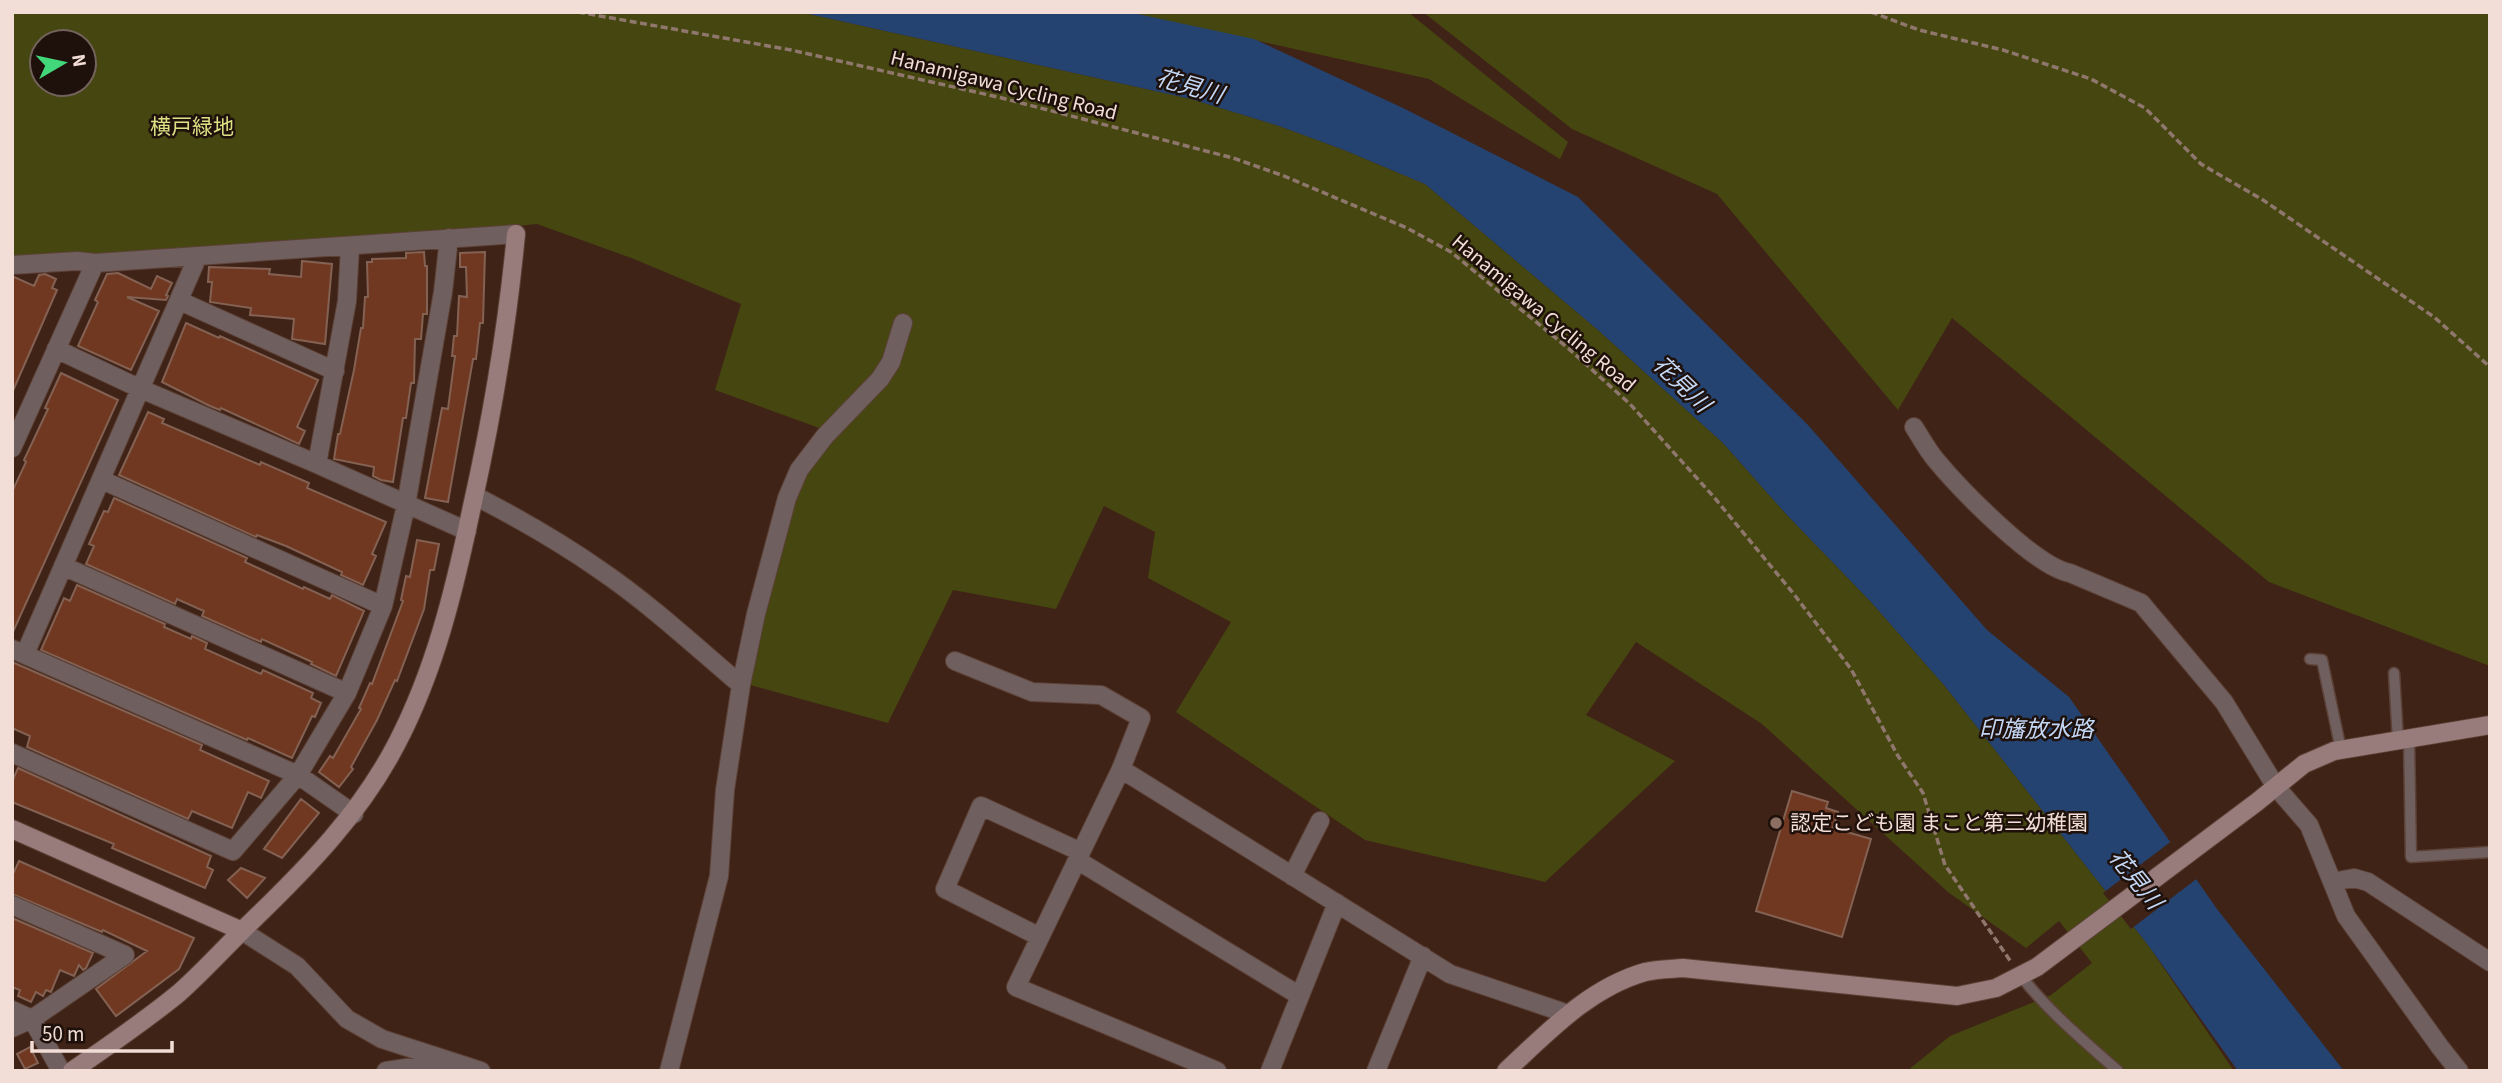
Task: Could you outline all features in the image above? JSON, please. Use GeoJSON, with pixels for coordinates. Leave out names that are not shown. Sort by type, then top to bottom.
{"type":"FeatureCollection","features":[{"type":"Feature","properties":{"kind":"street"},"geometry":{"type":"LineString","coordinates":[[12,265],[77,261],[95,263],[516,234],[506,330],[475,496],[452,599],[428,676],[397,744],[354,814],[301,875],[181,991],[72,1071]]}},
{"type":"Feature","properties":{"kind":"street"},"geometry":{"type":"LineString","coordinates":[[12,752],[233,851],[298,775],[347,693],[383,606],[406,505],[443,292],[449,238]]}},
{"type":"Feature","properties":{"kind":"street"},"geometry":{"type":"LineString","coordinates":[[317,464],[347,301],[351,247]]}},
{"type":"Feature","properties":{"kind":"street"},"geometry":{"type":"LineString","coordinates":[[198,256],[102,480],[63,566],[19,652],[298,775],[354,814]]}},
{"type":"Feature","properties":{"kind":"street"},"geometry":{"type":"LineString","coordinates":[[12,448],[95,263]]}},
{"type":"Feature","properties":{"kind":"street"},"geometry":{"type":"LineString","coordinates":[[180,301],[335,371]]}},
{"type":"Feature","properties":{"kind":"street"},"geometry":{"type":"LineString","coordinates":[[668,1071],[719,877],[725,790],[741,685],[756,614],[787,498],[799,470],[825,436],[880,379],[891,362],[903,323]]}},
{"type":"Feature","properties":{"kind":"street"},"geometry":{"type":"LineString","coordinates":[[56,349],[141,389],[467,531]]}},
{"type":"Feature","properties":{"kind":"street"},"geometry":{"type":"LineString","coordinates":[[1914,427],[1934,458],[1999,527],[2058,571],[2070,573],[2141,603],[2224,702],[2276,787],[2309,825],[2346,916],[2459,1071]]}},
{"type":"Feature","properties":{"kind":"street"},"geometry":{"type":"LineString","coordinates":[[102,480],[383,606]]}},
{"type":"Feature","properties":{"kind":"street"},"geometry":{"type":"LineString","coordinates":[[475,496],[518,519],[600,570],[657,613],[741,685]]}},
{"type":"Feature","properties":{"kind":"street"},"geometry":{"type":"LineString","coordinates":[[63,566],[347,693]]}},
{"type":"Feature","properties":{"kind":"street"},"geometry":{"type":"LineString","coordinates":[[955,661],[1032,692],[1101,695],[1141,718],[1121,769],[1016,987],[1217,1071]]}},
{"type":"Feature","properties":{"kind":"street"},"geometry":{"type":"LineString","coordinates":[[1506,1071],[1568,1013],[1608,986],[1647,971],[1683,968],[1958,996],[1996,988],[2017,971],[2038,967],[2304,764],[2342,750],[2489,725]]}},
{"type":"Feature","properties":{"kind":"street"},"geometry":{"type":"LineString","coordinates":[[1121,769],[1450,974],[1568,1013]]}},
{"type":"Feature","properties":{"kind":"street"},"geometry":{"type":"LineString","coordinates":[[1040,937],[945,889],[981,806],[1079,856],[1300,996]]}},
{"type":"Feature","properties":{"kind":"street"},"geometry":{"type":"LineString","coordinates":[[1292,876],[1320,821]]}},
{"type":"Feature","properties":{"kind":"street"},"geometry":{"type":"LineString","coordinates":[[12,829],[242,931],[296,966],[347,1019],[382,1039],[479,1070]]}},
{"type":"Feature","properties":{"kind":"street"},"geometry":{"type":"LineString","coordinates":[[2332,882],[2354,878],[2368,883],[2490,962]]}},
{"type":"Feature","properties":{"kind":"street"},"geometry":{"type":"LineString","coordinates":[[1270,1071],[1337,903]]}},
{"type":"Feature","properties":{"kind":"street"},"geometry":{"type":"LineString","coordinates":[[12,905],[125,955],[32,1019],[12,1028]]}},
{"type":"Feature","properties":{"kind":"street"},"geometry":{"type":"LineString","coordinates":[[1376,1071],[1423,956]]}},
{"type":"Feature","properties":{"kind":"street"},"geometry":{"type":"LineString","coordinates":[[12,1010],[32,1019],[61,1071]]}},
{"type":"Feature","properties":{"kind":"street"},"geometry":{"type":"LineString","coordinates":[[386,1071],[454,1061]]}},
{"type":"Feature","properties":{"kind":"lane"},"geometry":{"type":"LineString","coordinates":[[2311,659],[2322,660],[2342,750]]}},
{"type":"Feature","properties":{"kind":"lane"},"geometry":{"type":"LineString","coordinates":[[2394,673],[2403,740],[2411,857],[2490,852]]}},
{"type":"Feature","properties":{"kind":"lane"},"geometry":{"type":"LineString","coordinates":[[2489,725],[2490,738]]}},
{"type":"Feature","properties":{"kind":"lane"},"geometry":{"type":"LineString","coordinates":[[2017,971],[2053,1014],[2118,1071]]}},
{"type":"Feature","properties":{"kind":"path","name":"Hanamigawa Cycling Road"},"geometry":{"type":"LineString","coordinates":[[578,12],[791,50],[1002,98],[1233,158],[1284,176],[1406,228],[1451,252],[1550,333],[1630,404],[1713,496],[1793,593],[1851,669],[1898,756],[1923,793],[1945,865],[2017,971]]}},
{"type":"Feature","properties":{"kind":"path"},"geometry":{"type":"LineString","coordinates":[[1871,12],[1919,30],[2003,50],[2091,79],[2145,108],[2201,164],[2263,200],[2434,317],[2490,367]]}},
{"type":"Feature","properties":{"kind":"green space","name":"横戸緑地"},"geometry":{"type":"Polygon","coordinates":[[[12,12],[800,12],[1191,99],[1279,126],[1425,184],[1598,330],[1723,443],[1787,515],[1871,602],[1944,685],[2148,945],[2234,1071],[1907,1071],[1950,1036],[2051,995],[2092,963],[2059,921],[2026,948],[1948,892],[1762,724],[1636,642],[1586,715],[1675,761],[1545,882],[1365,840],[1176,712],[1231,622],[1148,578],[1155,532],[1104,506],[1056,609],[953,590],[888,723],[750,685],[775,533],[822,429],[715,390],[741,304],[634,259],[537,224],[416,237],[12,261],[12,12]]]}},
{"type":"Feature","properties":{"kind":"green space"},"geometry":{"type":"Polygon","coordinates":[[[1128,12],[1408,12],[1568,142],[1560,159],[1429,79],[1128,12]]]}},
{"type":"Feature","properties":{"kind":"green space"},"geometry":{"type":"Polygon","coordinates":[[[1423,12],[2490,12],[2490,666],[2269,582],[1952,318],[1898,410],[1717,194],[1572,129],[1423,12]]]}},
{"type":"Feature","properties":{"kind":"water","name":"印旛放水路"},"geometry":{"type":"Polygon","coordinates":[[[800,12],[1128,12],[1254,39],[1403,108],[1578,197],[1808,425],[1987,630],[2069,697],[2217,909],[2344,1071],[2238,1071],[2148,945],[1944,685],[1871,602],[1787,515],[1723,443],[1598,330],[1425,184],[1279,126],[1191,99],[800,12]]]}},
{"type":"Feature","properties":{"kind":"pier"},"geometry":{"type":"Polygon","coordinates":[[[2173,840],[2199,877],[2131,929],[2103,893],[2173,840]]]}},
{"type":"Feature","properties":{"kind":"building"},"geometry":{"type":"Polygon","coordinates":[[[424,252],[427,266],[427,314],[423,314],[421,339],[415,339],[414,383],[411,383],[406,418],[403,418],[393,482],[373,476],[374,467],[334,459],[363,328],[365,297],[368,297],[367,262],[372,262],[372,259],[406,258],[406,253],[424,252]]]}},
{"type":"Feature","properties":{"kind":"building"},"geometry":{"type":"Polygon","coordinates":[[[485,252],[483,323],[480,323],[476,359],[473,359],[448,502],[425,498],[442,408],[448,409],[459,296],[467,297],[466,267],[460,267],[460,253],[485,252]]]}},
{"type":"Feature","properties":{"kind":"building"},"geometry":{"type":"Polygon","coordinates":[[[302,261],[332,264],[325,344],[292,339],[294,319],[250,315],[251,308],[210,302],[212,282],[208,282],[209,267],[270,269],[269,274],[301,277],[302,261]]]}},
{"type":"Feature","properties":{"kind":"building"},"geometry":{"type":"Polygon","coordinates":[[[118,273],[151,289],[157,276],[172,283],[166,300],[127,297],[159,311],[131,370],[78,346],[98,302],[95,300],[107,274],[118,273]]]}},
{"type":"Feature","properties":{"kind":"building"},"geometry":{"type":"Polygon","coordinates":[[[45,274],[56,279],[52,288],[57,290],[12,393],[12,276],[34,286],[39,275],[45,274]]]}},
{"type":"Feature","properties":{"kind":"building"},"geometry":{"type":"Polygon","coordinates":[[[186,323],[318,380],[297,427],[305,431],[299,444],[162,382],[186,323]]]}},
{"type":"Feature","properties":{"kind":"building"},"geometry":{"type":"Polygon","coordinates":[[[61,373],[118,400],[12,634],[12,492],[61,373]]]}},
{"type":"Feature","properties":{"kind":"building"},"geometry":{"type":"Polygon","coordinates":[[[148,412],[164,419],[162,423],[309,483],[307,488],[386,522],[372,554],[376,556],[363,585],[341,575],[342,572],[286,546],[257,535],[256,537],[119,475],[148,412]]]}},
{"type":"Feature","properties":{"kind":"building"},"geometry":{"type":"Polygon","coordinates":[[[114,498],[247,558],[245,562],[303,589],[304,587],[330,599],[332,595],[364,611],[336,676],[262,639],[261,642],[202,616],[204,611],[177,599],[175,604],[86,564],[94,546],[89,544],[104,511],[108,512],[114,498]]]}},
{"type":"Feature","properties":{"kind":"building"},"geometry":{"type":"Polygon","coordinates":[[[417,540],[439,544],[434,570],[430,570],[424,609],[397,681],[395,680],[351,767],[353,769],[339,787],[319,772],[330,756],[333,758],[361,709],[359,708],[370,683],[372,684],[403,601],[401,600],[406,576],[410,577],[417,540]]]}},
{"type":"Feature","properties":{"kind":"building"},"geometry":{"type":"Polygon","coordinates":[[[77,585],[165,624],[164,627],[207,643],[205,649],[261,674],[263,670],[313,693],[311,698],[321,703],[292,758],[41,650],[64,598],[70,601],[77,585]]]}},
{"type":"Feature","properties":{"kind":"building"},"geometry":{"type":"Polygon","coordinates":[[[12,662],[202,745],[200,750],[269,781],[261,798],[248,792],[232,828],[192,811],[188,819],[27,747],[30,736],[12,728],[12,662]]]}},
{"type":"Feature","properties":{"kind":"building"},"geometry":{"type":"Polygon","coordinates":[[[18,768],[211,856],[207,867],[213,870],[205,888],[112,848],[114,844],[12,802],[12,782],[18,768]]]}},
{"type":"Feature","properties":{"kind":"building"},"geometry":{"type":"Polygon","coordinates":[[[1792,791],[1828,802],[1826,808],[1838,812],[1833,828],[1871,839],[1842,937],[1756,911],[1792,791]]]}},
{"type":"Feature","properties":{"kind":"building"},"geometry":{"type":"Polygon","coordinates":[[[301,799],[319,813],[282,858],[264,849],[301,799]]]}},
{"type":"Feature","properties":{"kind":"building"},"geometry":{"type":"Polygon","coordinates":[[[19,861],[194,938],[179,969],[116,1016],[96,989],[147,951],[103,930],[102,932],[12,894],[12,876],[19,861]]]}},
{"type":"Feature","properties":{"kind":"building"},"geometry":{"type":"Polygon","coordinates":[[[241,868],[265,878],[247,898],[228,880],[241,868]]]}},
{"type":"Feature","properties":{"kind":"building"},"geometry":{"type":"Polygon","coordinates":[[[12,918],[93,953],[86,968],[83,970],[79,965],[74,976],[60,970],[51,992],[46,990],[43,996],[36,992],[31,1002],[18,996],[20,990],[12,987],[12,918]]]}},
{"type":"Feature","properties":{"kind":"building"},"geometry":{"type":"Polygon","coordinates":[[[30,1047],[38,1063],[25,1069],[17,1054],[30,1047]]]}},
{"type":"Feature","properties":{"kind":"place","name":"認定こども園 まこと第三幼稚園"},"geometry":{"type":"Point","coordinates":[1776,823]}},
{"type":"Feature","properties":{"kind":"water label","name":"花見川"},"geometry":{"type":"Point","coordinates":[1190,86]}},
{"type":"Feature","properties":{"kind":"water label","name":"花見川"},"geometry":{"type":"Point","coordinates":[1682,384]}},
{"type":"Feature","properties":{"kind":"water label","name":"花見川"},"geometry":{"type":"Point","coordinates":[2136,879]}}]}
